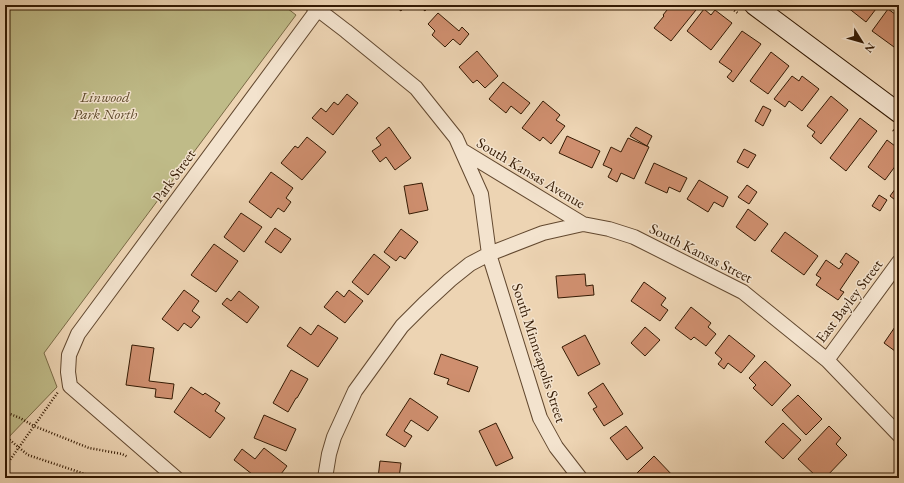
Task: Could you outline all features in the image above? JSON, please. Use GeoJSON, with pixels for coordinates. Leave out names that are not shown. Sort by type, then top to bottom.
{"type":"FeatureCollection","features":[{"type":"Feature","properties":{"kind":"street"},"geometry":{"type":"LineString","coordinates":[[754,5],[899,113]]}},
{"type":"Feature","properties":{"kind":"street","name":"South Kansas Avenue"},"geometry":{"type":"LineString","coordinates":[[317,6],[416,88],[449,127],[463,151],[481,194],[489,254]]}},
{"type":"Feature","properties":{"kind":"street","name":"Park Street"},"geometry":{"type":"LineString","coordinates":[[68,375],[69,355],[78,334],[317,6]]}},
{"type":"Feature","properties":{"kind":"street","name":"South Kansas Avenue"},"geometry":{"type":"LineString","coordinates":[[463,151],[583,224]]}},
{"type":"Feature","properties":{"kind":"street","name":"South Kansas Street"},"geometry":{"type":"LineString","coordinates":[[489,254],[543,233],[583,224],[609,229],[634,237],[743,292],[826,360],[899,435]]}},
{"type":"Feature","properties":{"kind":"street"},"geometry":{"type":"LineString","coordinates":[[325,478],[329,454],[334,437],[355,391],[364,377],[402,326],[424,304],[470,264],[489,254]]}},
{"type":"Feature","properties":{"kind":"street","name":"South Minneapolis Street"},"geometry":{"type":"LineString","coordinates":[[489,254],[540,418],[556,447],[580,478]]}},
{"type":"Feature","properties":{"kind":"street","name":"East Bayley Street"},"geometry":{"type":"LineString","coordinates":[[826,360],[899,262]]}},
{"type":"Feature","properties":{"kind":"street"},"geometry":{"type":"LineString","coordinates":[[68,375],[70,386],[176,478]]}},
{"type":"Feature","properties":{"kind":"path"},"geometry":{"type":"LineString","coordinates":[[5,466],[68,375]]}},
{"type":"Feature","properties":{"kind":"path"},"geometry":{"type":"LineString","coordinates":[[5,412],[34,426],[89,448],[122,454],[129,458]]}},
{"type":"Feature","properties":{"kind":"path"},"geometry":{"type":"LineString","coordinates":[[5,436],[28,455],[97,478]]}},
{"type":"Feature","properties":{"kind":"green space","name":"Linwood Park North"},"geometry":{"type":"Polygon","coordinates":[[[5,5],[283,5],[296,15],[44,353],[57,387],[5,441],[5,5]]]}},
{"type":"Feature","properties":{"kind":"building"},"geometry":{"type":"Polygon","coordinates":[[[393,5],[405,5],[401,11],[393,5]]]}},
{"type":"Feature","properties":{"kind":"building"},"geometry":{"type":"Polygon","coordinates":[[[418,5],[429,5],[425,11],[418,5]]]}},
{"type":"Feature","properties":{"kind":"building"},"geometry":{"type":"Polygon","coordinates":[[[671,5],[700,5],[671,41],[654,28],[671,5]]]}},
{"type":"Feature","properties":{"kind":"building"},"geometry":{"type":"Polygon","coordinates":[[[848,5],[879,5],[866,22],[847,7],[848,5]]]}},
{"type":"Feature","properties":{"kind":"building"},"geometry":{"type":"Polygon","coordinates":[[[704,9],[711,15],[715,10],[732,23],[711,50],[687,31],[704,9]]]}},
{"type":"Feature","properties":{"kind":"building"},"geometry":{"type":"Polygon","coordinates":[[[888,9],[899,17],[899,40],[894,47],[872,31],[888,9]]]}},
{"type":"Feature","properties":{"kind":"building"},"geometry":{"type":"Polygon","coordinates":[[[438,13],[459,31],[462,27],[469,34],[460,45],[453,39],[445,47],[432,35],[435,31],[428,24],[438,13]]]}},
{"type":"Feature","properties":{"kind":"building"},"geometry":{"type":"Polygon","coordinates":[[[742,31],[761,44],[733,82],[727,77],[732,71],[719,62],[742,31]]]}},
{"type":"Feature","properties":{"kind":"building"},"geometry":{"type":"Polygon","coordinates":[[[477,51],[498,76],[485,88],[477,80],[473,83],[459,67],[477,51]]]}},
{"type":"Feature","properties":{"kind":"building"},"geometry":{"type":"Polygon","coordinates":[[[771,52],[789,66],[768,94],[750,81],[771,52]]]}},
{"type":"Feature","properties":{"kind":"building"},"geometry":{"type":"Polygon","coordinates":[[[792,76],[799,81],[802,76],[819,89],[802,111],[789,101],[785,107],[774,99],[792,76]]]}},
{"type":"Feature","properties":{"kind":"building"},"geometry":{"type":"Polygon","coordinates":[[[503,82],[530,103],[521,114],[511,106],[506,113],[489,99],[503,82]]]}},
{"type":"Feature","properties":{"kind":"building"},"geometry":{"type":"Polygon","coordinates":[[[347,94],[358,103],[333,135],[312,118],[321,108],[326,112],[334,102],[338,105],[347,94]]]}},
{"type":"Feature","properties":{"kind":"building"},"geometry":{"type":"Polygon","coordinates":[[[831,96],[848,110],[821,144],[812,136],[815,132],[807,126],[831,96]]]}},
{"type":"Feature","properties":{"kind":"building"},"geometry":{"type":"Polygon","coordinates":[[[543,101],[560,115],[556,120],[565,126],[551,144],[543,137],[540,141],[522,128],[543,101]]]}},
{"type":"Feature","properties":{"kind":"building"},"geometry":{"type":"Polygon","coordinates":[[[763,106],[771,110],[763,126],[755,121],[763,106]]]}},
{"type":"Feature","properties":{"kind":"building"},"geometry":{"type":"Polygon","coordinates":[[[860,118],[877,131],[846,171],[830,158],[860,118]]]}},
{"type":"Feature","properties":{"kind":"building"},"geometry":{"type":"Polygon","coordinates":[[[389,127],[411,158],[395,170],[386,157],[380,162],[372,151],[381,145],[376,138],[389,127]]]}},
{"type":"Feature","properties":{"kind":"building"},"geometry":{"type":"Polygon","coordinates":[[[636,127],[652,136],[647,146],[630,136],[636,127]]]}},
{"type":"Feature","properties":{"kind":"building"},"geometry":{"type":"Polygon","coordinates":[[[567,136],[600,151],[592,168],[559,153],[567,136]]]}},
{"type":"Feature","properties":{"kind":"building"},"geometry":{"type":"Polygon","coordinates":[[[307,137],[326,152],[302,180],[281,163],[295,146],[298,148],[307,137]]]}},
{"type":"Feature","properties":{"kind":"building"},"geometry":{"type":"Polygon","coordinates":[[[628,138],[649,147],[634,179],[621,173],[617,182],[608,177],[612,169],[603,165],[611,147],[621,152],[628,138]]]}},
{"type":"Feature","properties":{"kind":"building"},"geometry":{"type":"Polygon","coordinates":[[[887,140],[899,149],[899,161],[885,180],[868,167],[887,140]]]}},
{"type":"Feature","properties":{"kind":"building"},"geometry":{"type":"Polygon","coordinates":[[[744,149],[756,155],[748,168],[737,162],[744,149]]]}},
{"type":"Feature","properties":{"kind":"building"},"geometry":{"type":"Polygon","coordinates":[[[654,163],[687,178],[680,192],[669,187],[667,193],[645,183],[654,163]]]}},
{"type":"Feature","properties":{"kind":"building"},"geometry":{"type":"Polygon","coordinates":[[[271,172],[293,188],[286,198],[291,202],[284,212],[278,208],[271,218],[249,202],[271,172]]]}},
{"type":"Feature","properties":{"kind":"building"},"geometry":{"type":"Polygon","coordinates":[[[699,180],[728,197],[723,207],[714,202],[708,212],[687,199],[699,180]]]}},
{"type":"Feature","properties":{"kind":"building"},"geometry":{"type":"Polygon","coordinates":[[[422,183],[428,210],[409,214],[404,186],[422,183]]]}},
{"type":"Feature","properties":{"kind":"building"},"geometry":{"type":"Polygon","coordinates":[[[899,184],[899,203],[890,196],[899,184]]]}},
{"type":"Feature","properties":{"kind":"building"},"geometry":{"type":"Polygon","coordinates":[[[747,185],[757,192],[749,204],[738,197],[747,185]]]}},
{"type":"Feature","properties":{"kind":"building"},"geometry":{"type":"Polygon","coordinates":[[[879,195],[887,200],[880,211],[872,206],[879,195]]]}},
{"type":"Feature","properties":{"kind":"building"},"geometry":{"type":"Polygon","coordinates":[[[748,209],[768,224],[755,241],[736,227],[748,209]]]}},
{"type":"Feature","properties":{"kind":"building"},"geometry":{"type":"Polygon","coordinates":[[[241,213],[262,227],[244,252],[224,237],[241,213]]]}},
{"type":"Feature","properties":{"kind":"building"},"geometry":{"type":"Polygon","coordinates":[[[275,228],[291,239],[281,253],[265,242],[275,228]]]}},
{"type":"Feature","properties":{"kind":"building"},"geometry":{"type":"Polygon","coordinates":[[[401,229],[418,242],[405,259],[400,256],[396,261],[384,252],[401,229]]]}},
{"type":"Feature","properties":{"kind":"building"},"geometry":{"type":"Polygon","coordinates":[[[785,232],[818,256],[804,275],[771,251],[785,232]]]}},
{"type":"Feature","properties":{"kind":"building"},"geometry":{"type":"Polygon","coordinates":[[[214,244],[238,261],[216,292],[191,275],[214,244]]]}},
{"type":"Feature","properties":{"kind":"building"},"geometry":{"type":"Polygon","coordinates":[[[846,253],[859,262],[840,290],[844,292],[838,300],[816,285],[821,278],[816,275],[826,260],[839,269],[843,264],[840,262],[846,253]]]}},
{"type":"Feature","properties":{"kind":"building"},"geometry":{"type":"Polygon","coordinates":[[[374,254],[390,267],[368,295],[352,282],[374,254]]]}},
{"type":"Feature","properties":{"kind":"building"},"geometry":{"type":"Polygon","coordinates":[[[585,274],[586,286],[593,285],[594,295],[558,298],[556,276],[585,274]]]}},
{"type":"Feature","properties":{"kind":"building"},"geometry":{"type":"Polygon","coordinates":[[[644,282],[666,298],[661,305],[668,310],[660,321],[631,301],[644,282]]]}},
{"type":"Feature","properties":{"kind":"building"},"geometry":{"type":"Polygon","coordinates":[[[184,290],[199,301],[192,311],[200,317],[191,328],[184,323],[178,331],[162,319],[184,290]]]}},
{"type":"Feature","properties":{"kind":"building"},"geometry":{"type":"Polygon","coordinates":[[[349,290],[363,301],[345,323],[324,307],[337,291],[344,297],[349,290]]]}},
{"type":"Feature","properties":{"kind":"building"},"geometry":{"type":"Polygon","coordinates":[[[239,291],[259,307],[247,323],[222,304],[227,298],[231,301],[239,291]]]}},
{"type":"Feature","properties":{"kind":"building"},"geometry":{"type":"Polygon","coordinates":[[[691,307],[711,323],[708,327],[716,334],[706,346],[694,337],[691,340],[675,328],[691,307]]]}},
{"type":"Feature","properties":{"kind":"building"},"geometry":{"type":"Polygon","coordinates":[[[899,321],[899,354],[884,343],[899,321]]]}},
{"type":"Feature","properties":{"kind":"building"},"geometry":{"type":"Polygon","coordinates":[[[318,325],[338,338],[318,367],[287,346],[300,327],[311,335],[318,325]]]}},
{"type":"Feature","properties":{"kind":"building"},"geometry":{"type":"Polygon","coordinates":[[[645,327],[660,340],[645,356],[631,343],[645,327]]]}},
{"type":"Feature","properties":{"kind":"building"},"geometry":{"type":"Polygon","coordinates":[[[585,335],[600,364],[578,376],[562,347],[585,335]]]}},
{"type":"Feature","properties":{"kind":"building"},"geometry":{"type":"Polygon","coordinates":[[[729,335],[755,356],[741,373],[728,363],[724,369],[718,364],[722,359],[715,353],[729,335]]]}},
{"type":"Feature","properties":{"kind":"building"},"geometry":{"type":"Polygon","coordinates":[[[132,345],[154,348],[149,381],[174,384],[172,399],[155,397],[156,389],[126,385],[132,345]]]}},
{"type":"Feature","properties":{"kind":"building"},"geometry":{"type":"Polygon","coordinates":[[[441,354],[478,367],[469,392],[447,384],[449,379],[434,374],[441,354]]]}},
{"type":"Feature","properties":{"kind":"building"},"geometry":{"type":"Polygon","coordinates":[[[765,361],[791,385],[772,406],[753,388],[756,385],[749,378],[765,361]]]}},
{"type":"Feature","properties":{"kind":"building"},"geometry":{"type":"Polygon","coordinates":[[[291,370],[308,379],[288,412],[273,403],[291,370]]]}},
{"type":"Feature","properties":{"kind":"building"},"geometry":{"type":"Polygon","coordinates":[[[603,383],[623,414],[604,426],[593,409],[597,407],[588,393],[603,383]]]}},
{"type":"Feature","properties":{"kind":"building"},"geometry":{"type":"Polygon","coordinates":[[[191,387],[203,395],[205,393],[220,403],[215,411],[225,418],[210,438],[174,412],[191,387]]]}},
{"type":"Feature","properties":{"kind":"building"},"geometry":{"type":"Polygon","coordinates":[[[798,395],[822,419],[806,435],[782,410],[798,395]]]}},
{"type":"Feature","properties":{"kind":"building"},"geometry":{"type":"Polygon","coordinates":[[[410,398],[438,417],[428,431],[411,420],[404,431],[412,436],[405,447],[386,435],[410,398]]]}},
{"type":"Feature","properties":{"kind":"building"},"geometry":{"type":"Polygon","coordinates":[[[264,415],[296,429],[286,451],[254,438],[264,415]]]}},
{"type":"Feature","properties":{"kind":"building"},"geometry":{"type":"Polygon","coordinates":[[[496,423],[513,458],[496,466],[479,431],[496,423]]]}},
{"type":"Feature","properties":{"kind":"building"},"geometry":{"type":"Polygon","coordinates":[[[783,423],[801,440],[783,459],[765,442],[783,423]]]}},
{"type":"Feature","properties":{"kind":"building"},"geometry":{"type":"Polygon","coordinates":[[[626,426],[643,448],[627,460],[610,438],[626,426]]]}},
{"type":"Feature","properties":{"kind":"building"},"geometry":{"type":"Polygon","coordinates":[[[829,426],[841,438],[836,444],[847,455],[825,478],[818,478],[798,459],[829,426]]]}},
{"type":"Feature","properties":{"kind":"building"},"geometry":{"type":"Polygon","coordinates":[[[264,448],[287,466],[278,478],[257,478],[234,460],[242,449],[255,459],[264,448]]]}},
{"type":"Feature","properties":{"kind":"building"},"geometry":{"type":"Polygon","coordinates":[[[654,456],[675,478],[642,478],[637,473],[654,456]]]}},
{"type":"Feature","properties":{"kind":"building"},"geometry":{"type":"Polygon","coordinates":[[[380,461],[401,463],[399,478],[378,478],[380,461]]]}}]}
